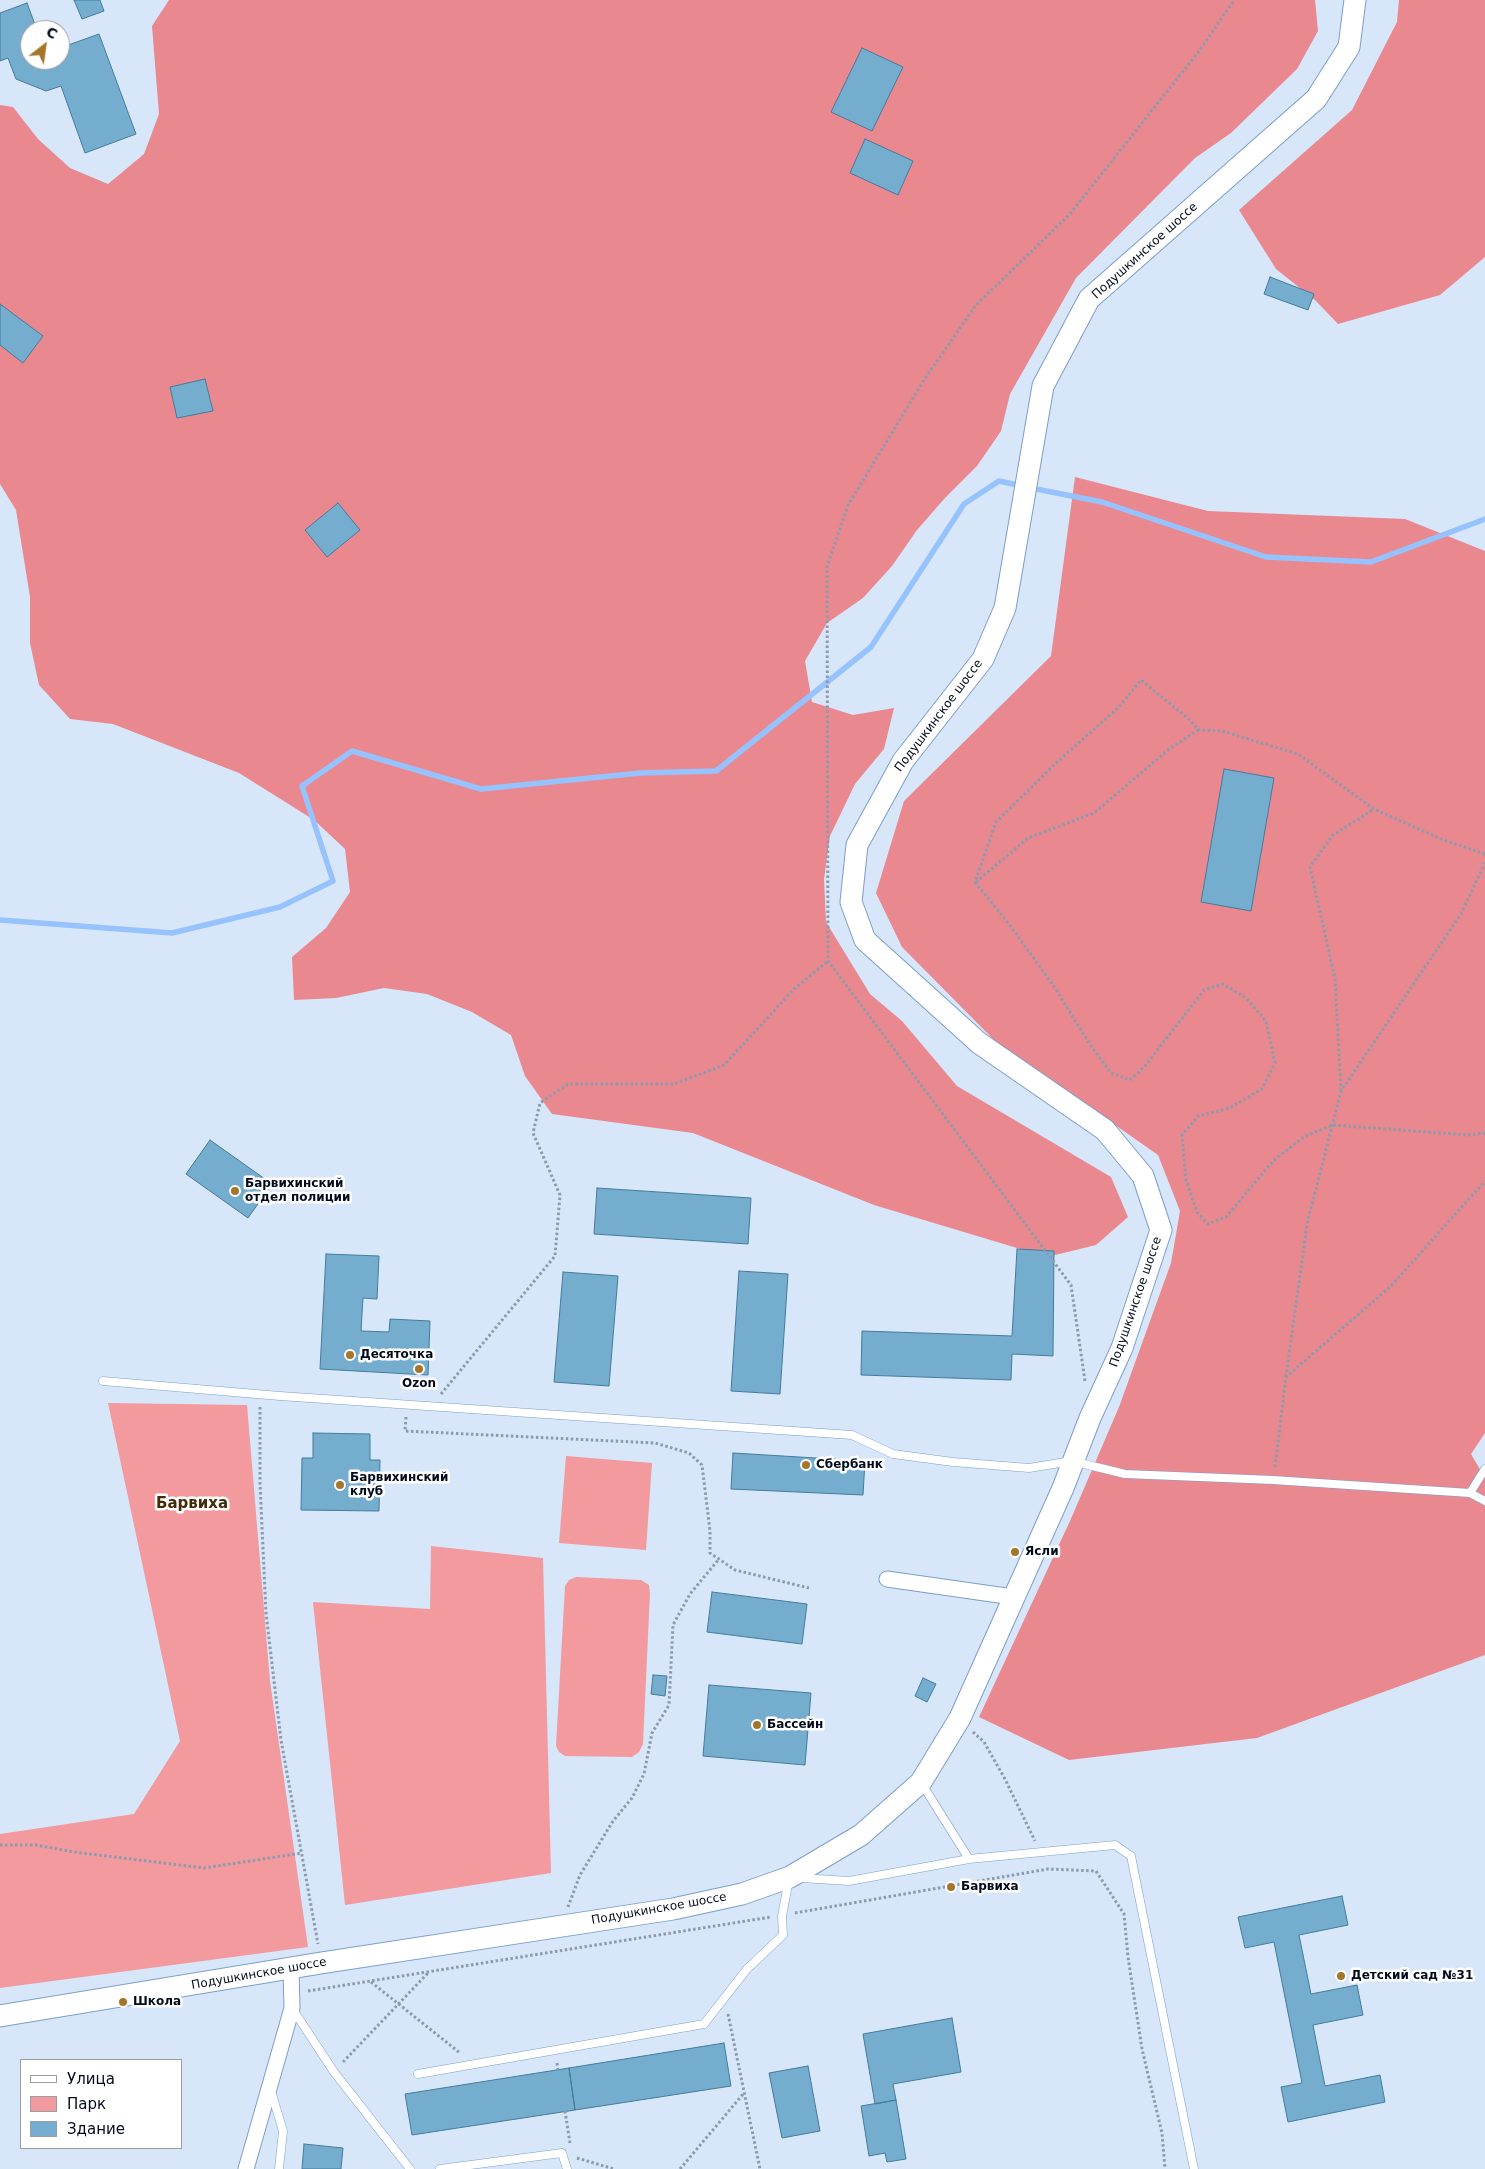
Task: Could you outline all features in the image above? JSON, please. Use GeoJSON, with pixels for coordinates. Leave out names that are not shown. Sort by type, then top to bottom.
{"type":"FeatureCollection","features":[{"type":"Feature","properties":{"kind":"main road","name":"Подушкинское шоссе"},"geometry":{"type":"LineString","coordinates":[[0,2016],[321,1963],[673,1909],[742,1894],[790,1877],[861,1835],[920,1782],[960,1718],[1063,1488],[1090,1418],[1122,1348],[1161,1230],[1143,1176],[1105,1130],[979,1043],[865,940],[851,902],[857,845],[903,760],[983,659],[1005,608],[1043,386],[1089,300],[1316,99],[1349,47],[1355,0]]}},
{"type":"Feature","properties":{"kind":"street"},"geometry":{"type":"LineString","coordinates":[[887,1579],[1013,1597]]}},
{"type":"Feature","properties":{"kind":"street"},"geometry":{"type":"LineString","coordinates":[[246,2169],[293,2000],[291,1969]]}},
{"type":"Feature","properties":{"kind":"lane"},"geometry":{"type":"LineString","coordinates":[[103,1381],[260,1394],[852,1435],[893,1454],[954,1462],[1029,1468],[1072,1461],[1124,1474],[1273,1480],[1470,1493],[1485,1501]]}},
{"type":"Feature","properties":{"kind":"lane"},"geometry":{"type":"LineString","coordinates":[[1470,1493],[1485,1469]]}},
{"type":"Feature","properties":{"kind":"lane"},"geometry":{"type":"LineString","coordinates":[[920,1782],[969,1859]]}},
{"type":"Feature","properties":{"kind":"lane"},"geometry":{"type":"LineString","coordinates":[[418,2074],[704,2024],[747,1969],[783,1934],[782,1916],[790,1877],[848,1881],[969,1859],[1114,1845],[1131,1856],[1194,2169]]}},
{"type":"Feature","properties":{"kind":"lane"},"geometry":{"type":"LineString","coordinates":[[293,2000],[334,2072],[410,2169]]}},
{"type":"Feature","properties":{"kind":"lane"},"geometry":{"type":"LineString","coordinates":[[270,2087],[283,2132],[279,2169]]}},
{"type":"Feature","properties":{"kind":"lane"},"geometry":{"type":"LineString","coordinates":[[440,2169],[562,2154],[568,2169]]}},
{"type":"Feature","properties":{"kind":"path"},"geometry":{"type":"LineString","coordinates":[[1090,1418],[1071,1286],[828,961],[827,567],[848,506],[924,380],[976,305],[1068,215],[1200,50],[1234,0]]}},
{"type":"Feature","properties":{"kind":"path"},"geometry":{"type":"LineString","coordinates":[[975,882],[996,822],[1055,764],[1118,708],[1141,680],[1190,720],[1198,730]]}},
{"type":"Feature","properties":{"kind":"path"},"geometry":{"type":"LineString","coordinates":[[975,882],[1028,838],[1094,813],[1168,750],[1198,730],[1222,731],[1298,754],[1374,809],[1441,839],[1485,854]]}},
{"type":"Feature","properties":{"kind":"path"},"geometry":{"type":"LineString","coordinates":[[1273,1480],[1307,1224],[1341,1092],[1335,979],[1310,867],[1333,835],[1374,809]]}},
{"type":"Feature","properties":{"kind":"path"},"geometry":{"type":"LineString","coordinates":[[1341,1092],[1461,914],[1485,863]]}},
{"type":"Feature","properties":{"kind":"path"},"geometry":{"type":"LineString","coordinates":[[975,882],[1009,924],[1053,985],[1111,1074],[1130,1080],[1145,1066],[1204,990],[1223,984],[1246,998],[1266,1021],[1275,1063],[1262,1089],[1230,1108],[1198,1116],[1182,1135],[1186,1180],[1197,1212],[1208,1224],[1226,1217],[1273,1162],[1305,1136],[1333,1125],[1468,1135],[1485,1133]]}},
{"type":"Feature","properties":{"kind":"path"},"geometry":{"type":"LineString","coordinates":[[431,1406],[555,1256],[560,1195],[533,1133],[540,1103],[568,1084],[674,1084],[724,1065],[794,989],[828,961]]}},
{"type":"Feature","properties":{"kind":"path"},"geometry":{"type":"LineString","coordinates":[[1286,1377],[1390,1287],[1485,1181]]}},
{"type":"Feature","properties":{"kind":"path"},"geometry":{"type":"LineString","coordinates":[[260,1394],[260,1484],[266,1613],[281,1740],[326,1989]]}},
{"type":"Feature","properties":{"kind":"path"},"geometry":{"type":"LineString","coordinates":[[407,1404],[405,1431],[654,1443],[689,1453],[702,1465],[710,1531],[710,1553],[736,1570],[809,1588]]}},
{"type":"Feature","properties":{"kind":"path"},"geometry":{"type":"LineString","coordinates":[[560,1926],[580,1875],[613,1821],[632,1798],[644,1774],[652,1733],[669,1705],[673,1625],[690,1594],[719,1559]]}},
{"type":"Feature","properties":{"kind":"path"},"geometry":{"type":"LineString","coordinates":[[960,1718],[984,1742],[1005,1779],[1048,1869]]}},
{"type":"Feature","properties":{"kind":"path"},"geometry":{"type":"LineString","coordinates":[[0,1845],[36,1845],[74,1852],[204,1868],[302,1853]]}},
{"type":"Feature","properties":{"kind":"path"},"geometry":{"type":"LineString","coordinates":[[293,2000],[326,1989],[782,1916],[1048,1869],[1096,1871],[1124,1914],[1128,1957],[1142,2049],[1162,2133],[1165,2169]]}},
{"type":"Feature","properties":{"kind":"path"},"geometry":{"type":"LineString","coordinates":[[334,2072],[429,1972]]}},
{"type":"Feature","properties":{"kind":"path"},"geometry":{"type":"LineString","coordinates":[[370,1982],[473,2064]]}},
{"type":"Feature","properties":{"kind":"path"},"geometry":{"type":"LineString","coordinates":[[725,1999],[760,2169]]}},
{"type":"Feature","properties":{"kind":"path"},"geometry":{"type":"LineString","coordinates":[[680,2169],[744,2092]]}},
{"type":"Feature","properties":{"kind":"path"},"geometry":{"type":"LineString","coordinates":[[565,2112],[570,2143],[562,2154],[614,2169]]}},
{"type":"Feature","properties":{"kind":"green space"},"geometry":{"type":"Polygon","coordinates":[[[108,1403],[247,1405],[270,1681],[308,1947],[0,1988],[0,1834],[134,1814],[180,1741],[108,1403]]]}},
{"type":"Feature","properties":{"kind":"green space"},"geometry":{"type":"Polygon","coordinates":[[[566,1456],[652,1463],[646,1550],[559,1543],[566,1456]]]}},
{"type":"Feature","properties":{"kind":"green space"},"geometry":{"type":"Polygon","coordinates":[[[431,1546],[543,1558],[551,1873],[345,1905],[313,1602],[430,1609],[431,1546]]]}},
{"type":"Feature","properties":{"kind":"green space"},"geometry":{"type":"Polygon","coordinates":[[[576,1577],[641,1580],[649,1585],[643,1744],[639,1752],[632,1757],[565,1756],[559,1752],[556,1746],[565,1586],[569,1580],[576,1577]]]}},
{"type":"Feature","properties":{"kind":"shaded area"},"geometry":{"type":"Polygon","coordinates":[[[169,0],[1315,0],[1318,31],[1297,69],[1231,133],[1195,158],[1076,278],[1010,394],[1001,431],[977,466],[917,530],[892,566],[863,598],[827,623],[805,661],[812,702],[853,715],[894,708],[884,749],[855,784],[830,836],[824,879],[826,922],[870,994],[902,1021],[957,1086],[1111,1177],[1128,1217],[1096,1245],[1047,1257],[874,1205],[693,1133],[552,1114],[525,1076],[511,1035],[472,1012],[427,994],[384,988],[336,998],[294,1000],[292,957],[326,928],[350,892],[345,849],[314,820],[239,773],[113,724],[70,719],[39,685],[30,643],[30,597],[16,510],[0,484],[0,105],[13,107],[38,139],[70,168],[108,184],[144,154],[159,114],[152,26],[169,0]]]}},
{"type":"Feature","properties":{"kind":"shaded area"},"geometry":{"type":"Polygon","coordinates":[[[1399,0],[1485,0],[1485,257],[1440,295],[1338,324],[1316,301],[1276,269],[1239,210],[1352,110],[1397,22],[1399,0]]]}},
{"type":"Feature","properties":{"kind":"shaded area"},"geometry":{"type":"Polygon","coordinates":[[[1075,477],[1208,511],[1405,519],[1485,551],[1485,1433],[1471,1454],[1485,1478],[1485,1655],[1257,1738],[1069,1760],[979,1717],[1070,1521],[1119,1407],[1171,1263],[1180,1211],[1158,1155],[995,1041],[902,947],[876,893],[904,801],[1051,656],[1075,477]]]}},
{"type":"Feature","properties":{"kind":"building"},"geometry":{"type":"Polygon","coordinates":[[[74,0],[100,0],[104,11],[82,19],[74,0]]]}},
{"type":"Feature","properties":{"kind":"building"},"geometry":{"type":"Polygon","coordinates":[[[27,3],[33,20],[20,20],[20,70],[70,70],[70,44],[99,34],[136,134],[85,153],[61,86],[46,91],[16,79],[8,58],[0,61],[0,13],[27,3]]]}},
{"type":"Feature","properties":{"kind":"building"},"geometry":{"type":"Polygon","coordinates":[[[862,48],[903,67],[872,131],[831,112],[862,48]]]}},
{"type":"Feature","properties":{"kind":"building"},"geometry":{"type":"Polygon","coordinates":[[[865,139],[913,161],[898,195],[850,173],[865,139]]]}},
{"type":"Feature","properties":{"kind":"building"},"geometry":{"type":"Polygon","coordinates":[[[1270,277],[1314,294],[1308,310],[1264,294],[1270,277]]]}},
{"type":"Feature","properties":{"kind":"building"},"geometry":{"type":"Polygon","coordinates":[[[0,304],[43,336],[23,363],[0,345],[0,304]]]}},
{"type":"Feature","properties":{"kind":"building"},"geometry":{"type":"Polygon","coordinates":[[[205,379],[213,411],[177,418],[170,387],[205,379]]]}},
{"type":"Feature","properties":{"kind":"building"},"geometry":{"type":"Polygon","coordinates":[[[338,503],[360,530],[327,557],[305,530],[338,503]]]}},
{"type":"Feature","properties":{"kind":"building"},"geometry":{"type":"Polygon","coordinates":[[[1224,769],[1274,778],[1251,911],[1201,902],[1224,769]]]}},
{"type":"Feature","properties":{"kind":"building"},"geometry":{"type":"Polygon","coordinates":[[[210,1140],[272,1184],[248,1218],[186,1174],[210,1140]]]}},
{"type":"Feature","properties":{"kind":"building"},"geometry":{"type":"Polygon","coordinates":[[[597,1188],[751,1198],[748,1244],[594,1234],[597,1188]]]}},
{"type":"Feature","properties":{"kind":"building"},"geometry":{"type":"Polygon","coordinates":[[[1017,1249],[1054,1251],[1053,1356],[1012,1354],[1011,1380],[861,1375],[862,1331],[1012,1336],[1017,1249]]]}},
{"type":"Feature","properties":{"kind":"building"},"geometry":{"type":"Polygon","coordinates":[[[326,1254],[379,1256],[377,1299],[363,1298],[361,1331],[389,1332],[390,1319],[430,1321],[428,1375],[320,1369],[326,1254]]]}},
{"type":"Feature","properties":{"kind":"building"},"geometry":{"type":"Polygon","coordinates":[[[739,1271],[788,1274],[780,1394],[731,1391],[739,1271]]]}},
{"type":"Feature","properties":{"kind":"building"},"geometry":{"type":"Polygon","coordinates":[[[563,1272],[618,1276],[609,1386],[554,1382],[563,1272]]]}},
{"type":"Feature","properties":{"kind":"building","name":"Барвихинский клуб"},"geometry":{"type":"Polygon","coordinates":[[[313,1433],[370,1434],[370,1460],[380,1460],[379,1511],[301,1510],[302,1458],[313,1458],[313,1433]]]}},
{"type":"Feature","properties":{"kind":"building"},"geometry":{"type":"Polygon","coordinates":[[[733,1453],[865,1461],[863,1495],[731,1489],[733,1453]]]}},
{"type":"Feature","properties":{"kind":"building"},"geometry":{"type":"Polygon","coordinates":[[[712,1592],[807,1604],[802,1644],[707,1632],[712,1592]]]}},
{"type":"Feature","properties":{"kind":"building"},"geometry":{"type":"Polygon","coordinates":[[[653,1675],[667,1676],[665,1696],[651,1694],[653,1675]]]}},
{"type":"Feature","properties":{"kind":"building"},"geometry":{"type":"Polygon","coordinates":[[[923,1678],[936,1684],[927,1702],[915,1696],[923,1678]]]}},
{"type":"Feature","properties":{"kind":"building","name":"Бассейн"},"geometry":{"type":"Polygon","coordinates":[[[709,1685],[811,1693],[805,1765],[703,1756],[709,1685]]]}},
{"type":"Feature","properties":{"kind":"building"},"geometry":{"type":"Polygon","coordinates":[[[1342,1896],[1348,1925],[1299,1935],[1311,1994],[1357,1985],[1363,2015],[1313,2025],[1325,2086],[1380,2075],[1385,2102],[1288,2122],[1281,2087],[1302,2083],[1274,1942],[1245,1948],[1238,1917],[1342,1896]]]}},
{"type":"Feature","properties":{"kind":"building"},"geometry":{"type":"Polygon","coordinates":[[[952,2018],[961,2072],[893,2084],[896,2100],[875,2104],[863,2034],[952,2018]]]}},
{"type":"Feature","properties":{"kind":"building"},"geometry":{"type":"Polygon","coordinates":[[[724,2043],[731,2086],[575,2110],[569,2068],[724,2043]]]}},
{"type":"Feature","properties":{"kind":"building"},"geometry":{"type":"Polygon","coordinates":[[[808,2066],[820,2131],[782,2138],[769,2073],[808,2066]]]}},
{"type":"Feature","properties":{"kind":"building"},"geometry":{"type":"Polygon","coordinates":[[[569,2068],[575,2110],[412,2135],[405,2094],[569,2068]]]}},
{"type":"Feature","properties":{"kind":"building"},"geometry":{"type":"Polygon","coordinates":[[[896,2100],[906,2159],[887,2162],[885,2153],[869,2156],[861,2106],[896,2100]]]}},
{"type":"Feature","properties":{"kind":"building"},"geometry":{"type":"Polygon","coordinates":[[[304,2144],[343,2148],[341,2169],[302,2169],[304,2144]]]}},
{"type":"Feature","properties":{"kind":"waterway"},"geometry":{"type":"LineString","coordinates":[[0,920],[172,933],[280,907],[333,881],[302,786],[352,751],[481,789],[640,773],[716,771],[871,647],[964,504],[999,481],[1022,486]]}},
{"type":"Feature","properties":{"kind":"waterway"},"geometry":{"type":"LineString","coordinates":[[1031,488],[1102,502],[1266,557],[1371,562],[1485,519]]}},
{"type":"Feature","properties":{"kind":"place","name":"Барвихинский отдел полиции"},"geometry":{"type":"Point","coordinates":[235,1191]}},
{"type":"Feature","properties":{"kind":"place","name":"Десяточка"},"geometry":{"type":"Point","coordinates":[350,1355]}},
{"type":"Feature","properties":{"kind":"place","name":"Ozon"},"geometry":{"type":"Point","coordinates":[419,1369]}},
{"type":"Feature","properties":{"kind":"place","name":"Сбербанк"},"geometry":{"type":"Point","coordinates":[806,1465]}},
{"type":"Feature","properties":{"kind":"place","name":"Барвихинский клуб"},"geometry":{"type":"Point","coordinates":[340,1485]}},
{"type":"Feature","properties":{"kind":"place","name":"Ясли"},"geometry":{"type":"Point","coordinates":[1015,1552]}},
{"type":"Feature","properties":{"kind":"place","name":"Бассейн"},"geometry":{"type":"Point","coordinates":[757,1725]}},
{"type":"Feature","properties":{"kind":"place","name":"Барвиха"},"geometry":{"type":"Point","coordinates":[951,1887]}},
{"type":"Feature","properties":{"kind":"place","name":"Детский сад №31"},"geometry":{"type":"Point","coordinates":[1341,1976]}},
{"type":"Feature","properties":{"kind":"place","name":"Школа"},"geometry":{"type":"Point","coordinates":[123,2002]}},
{"type":"Feature","properties":{"kind":"district","name":"Барвиха"},"geometry":{"type":"Point","coordinates":[192,1504]}}]}
